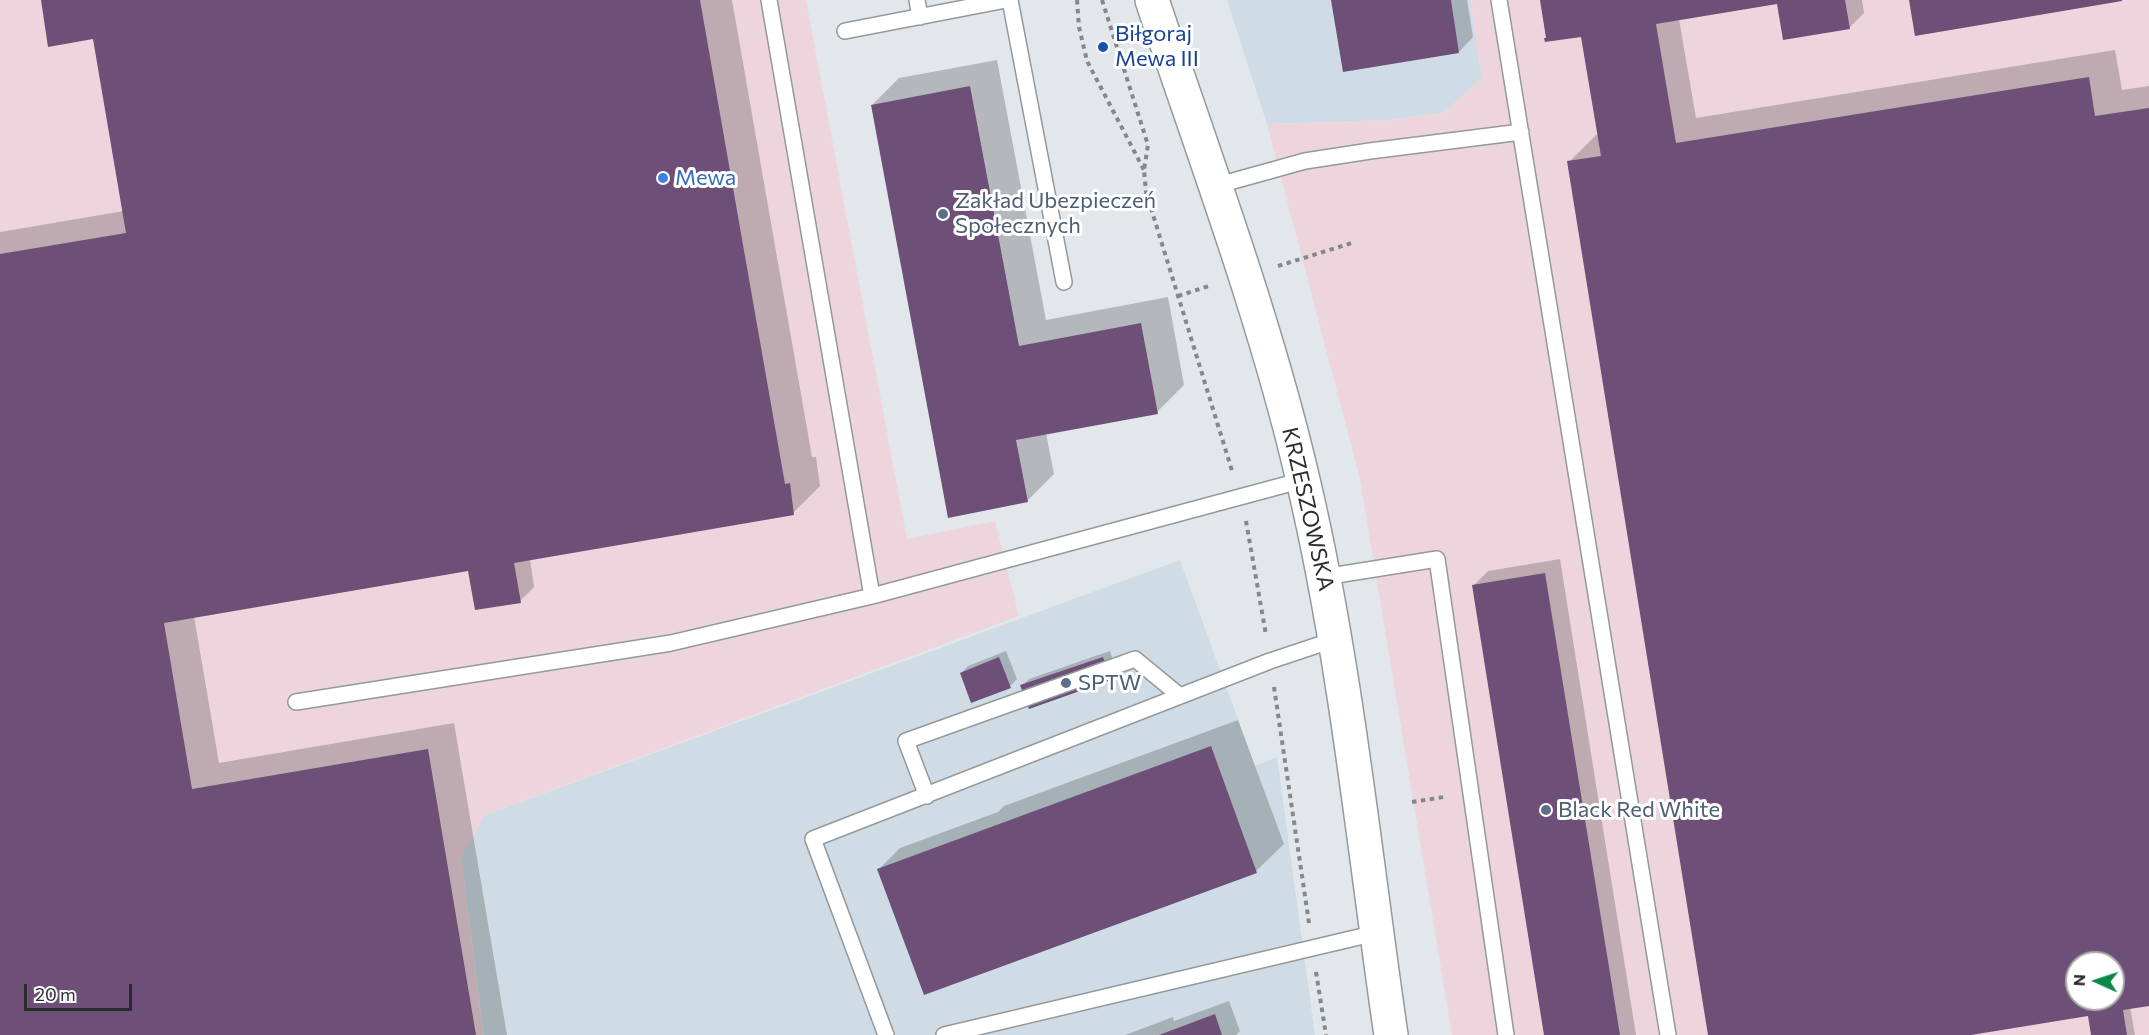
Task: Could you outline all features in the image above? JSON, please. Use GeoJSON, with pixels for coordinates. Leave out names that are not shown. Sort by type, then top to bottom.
{"type":"FeatureCollection","features":[{"type":"Feature","properties":{"kind":"main road","name":"KRZESZOWSKA"},"geometry":{"type":"LineString","coordinates":[[1152,0],[1272,364],[1303,480],[1335,639],[1392,1035]]}},
{"type":"Feature","properties":{"kind":"lane"},"geometry":{"type":"LineString","coordinates":[[769,0],[872,596]]}},
{"type":"Feature","properties":{"kind":"lane"},"geometry":{"type":"LineString","coordinates":[[917,0],[920,17]]}},
{"type":"Feature","properties":{"kind":"lane"},"geometry":{"type":"LineString","coordinates":[[845,31],[1008,0],[1064,282]]}},
{"type":"Feature","properties":{"kind":"lane"},"geometry":{"type":"LineString","coordinates":[[1499,0],[1668,1035]]}},
{"type":"Feature","properties":{"kind":"lane"},"geometry":{"type":"LineString","coordinates":[[1215,186],[1305,161],[1521,132]]}},
{"type":"Feature","properties":{"kind":"lane"},"geometry":{"type":"LineString","coordinates":[[296,702],[671,643],[872,596],[1303,480]]}},
{"type":"Feature","properties":{"kind":"lane"},"geometry":{"type":"LineString","coordinates":[[1324,577],[1437,559],[1506,1035]]}},
{"type":"Feature","properties":{"kind":"lane"},"geometry":{"type":"LineString","coordinates":[[886,1035],[813,839],[1270,661],[1335,639]]}},
{"type":"Feature","properties":{"kind":"lane"},"geometry":{"type":"LineString","coordinates":[[927,796],[906,741],[1135,659],[1180,696]]}},
{"type":"Feature","properties":{"kind":"lane"},"geometry":{"type":"LineString","coordinates":[[944,1035],[1376,933]]}},
{"type":"Feature","properties":{"kind":"path"},"geometry":{"type":"LineString","coordinates":[[1077,0],[1079,27],[1087,61],[1144,170]]}},
{"type":"Feature","properties":{"kind":"path"},"geometry":{"type":"LineString","coordinates":[[1102,0],[1148,145],[1144,170],[1146,192],[1233,474]]}},
{"type":"Feature","properties":{"kind":"path"},"geometry":{"type":"LineString","coordinates":[[1271,268],[1355,242]]}},
{"type":"Feature","properties":{"kind":"path"},"geometry":{"type":"LineString","coordinates":[[1178,296],[1219,284]]}},
{"type":"Feature","properties":{"kind":"path"},"geometry":{"type":"LineString","coordinates":[[1246,517],[1326,1035]]}},
{"type":"Feature","properties":{"kind":"path"},"geometry":{"type":"LineString","coordinates":[[1412,802],[1470,793]]}},
{"type":"Feature","properties":{"kind":"shaded area"},"geometry":{"type":"Polygon","coordinates":[[[0,0],[806,0],[907,539],[995,521],[1019,616],[485,815],[461,857],[483,1035],[0,1035],[0,0]]]}},
{"type":"Feature","properties":{"kind":"shaded area"},"geometry":{"type":"Polygon","coordinates":[[[1227,0],[1470,0],[1482,78],[1445,112],[1393,120],[1267,124],[1227,0]]]}},
{"type":"Feature","properties":{"kind":"shaded area","name":"Black Red White"},"geometry":{"type":"Polygon","coordinates":[[[1470,0],[2149,0],[2149,1035],[1452,1035],[1360,479],[1267,124],[1393,120],[1445,112],[1482,78],[1470,0]]]}},
{"type":"Feature","properties":{"kind":"shaded area"},"geometry":{"type":"Polygon","coordinates":[[[1180,560],[1255,766],[1277,757],[1315,1035],[484,1035],[461,856],[485,815],[1180,560]]]}},
{"type":"Feature","properties":{"kind":"building","name":"Mewa"},"geometry":{"type":"Polygon","coordinates":[[[41,0],[700,0],[785,484],[790,483],[794,515],[514,563],[521,603],[475,610],[468,571],[164,623],[192,789],[428,749],[476,1035],[0,1035],[0,254],[126,233],[93,39],[48,47],[41,0]]]}},
{"type":"Feature","properties":{"kind":"building"},"geometry":{"type":"Polygon","coordinates":[[[1331,0],[1451,0],[1459,53],[1343,72],[1331,0]]]}},
{"type":"Feature","properties":{"kind":"building","name":"Black Red White"},"geometry":{"type":"Polygon","coordinates":[[[1540,0],[1845,0],[1850,29],[1783,40],[1777,4],[1656,24],[1676,143],[2089,77],[2095,116],[2149,108],[2149,1006],[2125,1010],[2125,951],[2065,951],[2065,1011],[2123,1011],[2127,1035],[2091,1035],[2088,1016],[1971,1035],[1708,1035],[1567,161],[1601,156],[1581,37],[1545,42],[1544,38],[1546,38],[1540,0]]]}},
{"type":"Feature","properties":{"kind":"building"},"geometry":{"type":"Polygon","coordinates":[[[1909,0],[2122,0],[2122,1],[1915,36],[1909,0]]]}},
{"type":"Feature","properties":{"kind":"building","name":"Zakład Ubezpieczeń Społecznych"},"geometry":{"type":"Polygon","coordinates":[[[970,86],[1019,346],[1141,323],[1158,414],[1016,440],[1028,502],[948,518],[871,105],[970,86]]]}},
{"type":"Feature","properties":{"kind":"building","name":"Black Red White"},"geometry":{"type":"Polygon","coordinates":[[[1545,573],[1620,1035],[1544,1035],[1472,585],[1545,573]]]}},
{"type":"Feature","properties":{"kind":"building"},"geometry":{"type":"Polygon","coordinates":[[[999,657],[1011,688],[971,703],[960,673],[999,657]]]}},
{"type":"Feature","properties":{"kind":"building","name":"SPTW"},"geometry":{"type":"Polygon","coordinates":[[[1103,657],[1111,680],[1029,709],[1020,685],[1103,657]]]}},
{"type":"Feature","properties":{"kind":"building"},"geometry":{"type":"Polygon","coordinates":[[[1211,746],[1257,873],[924,995],[877,869],[1211,746]]]}},
{"type":"Feature","properties":{"kind":"building"},"geometry":{"type":"Polygon","coordinates":[[[1215,1014],[1222,1035],[1159,1035],[1215,1014]]]}},
{"type":"Feature","properties":{"kind":"place","name":"Biłgoraj Mewa III"},"geometry":{"type":"Point","coordinates":[1103,47]}},
{"type":"Feature","properties":{"kind":"place","name":"Mewa"},"geometry":{"type":"Point","coordinates":[663,178]}},
{"type":"Feature","properties":{"kind":"place","name":"Zakład Ubezpieczeń Społecznych"},"geometry":{"type":"Point","coordinates":[943,214]}},
{"type":"Feature","properties":{"kind":"place","name":"SPTW"},"geometry":{"type":"Point","coordinates":[1066,683]}},
{"type":"Feature","properties":{"kind":"place","name":"Black Red White"},"geometry":{"type":"Point","coordinates":[1546,810]}}]}
